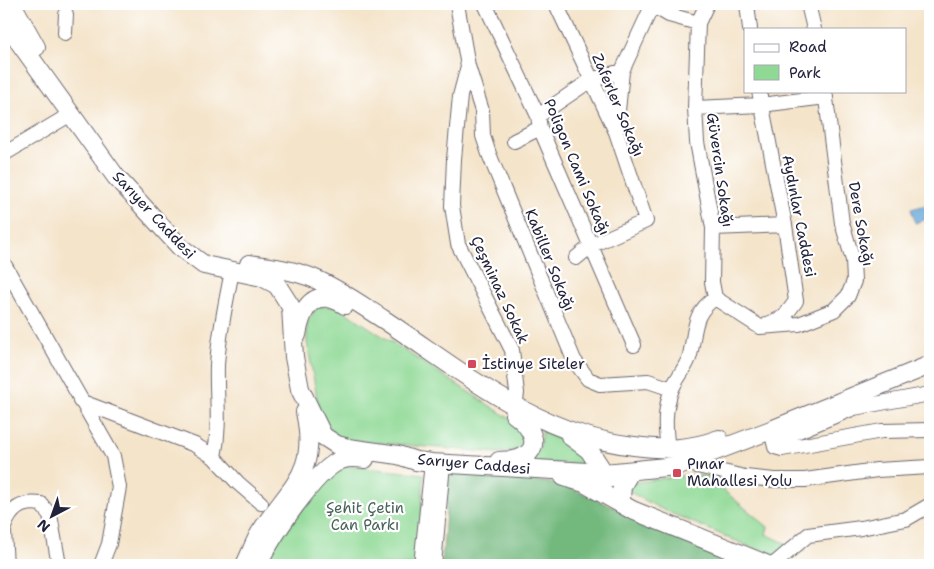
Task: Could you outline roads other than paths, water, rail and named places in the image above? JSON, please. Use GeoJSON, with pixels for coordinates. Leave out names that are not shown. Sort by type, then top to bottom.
{"type":"FeatureCollection","features":[{"type":"Feature","properties":{"kind":"main road","name":"Sarıyer Caddesi"},"geometry":{"type":"LineString","coordinates":[[12,4],[38,51],[113,156],[192,246],[212,257],[294,272],[314,278],[333,287],[515,407],[560,429],[617,444],[678,454]]}},
{"type":"Feature","properties":{"kind":"main road","name":"Sarıyer Caddesi"},"geometry":{"type":"LineString","coordinates":[[4,15],[12,32],[116,177],[180,247],[204,265],[262,277],[277,284],[291,307],[294,357],[300,389],[323,436],[336,445],[398,455],[430,463],[605,473],[656,470],[678,454],[930,354]]}},
{"type":"Feature","properties":{"kind":"main road"},"geometry":{"type":"LineString","coordinates":[[294,357],[303,313],[308,304],[321,298],[334,298],[386,328],[408,336]]}},
{"type":"Feature","properties":{"kind":"main road"},"geometry":{"type":"LineString","coordinates":[[678,454],[704,456],[772,436],[930,366]]}},
{"type":"Feature","properties":{"kind":"main road"},"geometry":{"type":"LineString","coordinates":[[245,565],[259,534],[297,483],[308,456],[309,435],[300,389]]}},
{"type":"Feature","properties":{"kind":"main road"},"geometry":{"type":"LineString","coordinates":[[479,466],[494,461],[518,459],[529,451],[533,439],[532,431],[527,424],[508,410],[490,391]]}},
{"type":"Feature","properties":{"kind":"main road"},"geometry":{"type":"LineString","coordinates":[[560,429],[589,450],[605,473],[612,488],[621,498],[641,512]]}},
{"type":"Feature","properties":{"kind":"main road"},"geometry":{"type":"LineString","coordinates":[[258,565],[268,544],[281,524],[307,492],[336,462],[351,458],[430,463]]}},
{"type":"Feature","properties":{"kind":"main road"},"geometry":{"type":"LineString","coordinates":[[547,470],[584,483],[618,504],[641,512],[694,537],[768,565]]}},
{"type":"Feature","properties":{"kind":"main road"},"geometry":{"type":"LineString","coordinates":[[621,498],[622,486],[630,472]]}},
{"type":"Feature","properties":{"kind":"street","name":"Kabiller Sokağı"},"geometry":{"type":"LineString","coordinates":[[457,4],[468,66],[482,111],[483,136],[574,360],[588,379],[600,384],[648,381],[672,389]]}},
{"type":"Feature","properties":{"kind":"street","name":"Poligon Cami Sokağı"},"geometry":{"type":"LineString","coordinates":[[485,4],[539,122],[634,345]]}},
{"type":"Feature","properties":{"kind":"street","name":"Zaferler Sokağı"},"geometry":{"type":"LineString","coordinates":[[556,4],[616,132],[646,221],[592,245]]}},
{"type":"Feature","properties":{"kind":"street"},"geometry":{"type":"LineString","coordinates":[[616,132],[622,71],[652,4],[670,15],[698,23]]}},
{"type":"Feature","properties":{"kind":"street","name":"Güvercin Sokağı"},"geometry":{"type":"LineString","coordinates":[[707,4],[698,23],[695,108],[697,142],[713,228],[712,282],[716,298]]}},
{"type":"Feature","properties":{"kind":"street"},"geometry":{"type":"LineString","coordinates":[[747,4],[750,28]]}},
{"type":"Feature","properties":{"kind":"street"},"geometry":{"type":"LineString","coordinates":[[808,4],[814,28]]}},
{"type":"Feature","properties":{"kind":"street"},"geometry":{"type":"LineString","coordinates":[[65,33],[66,14]]}},
{"type":"Feature","properties":{"kind":"street","name":"Çeşminaz Sokak"},"geometry":{"type":"LineString","coordinates":[[468,66],[460,96],[452,206],[458,244],[512,350],[517,392],[515,407]]}},
{"type":"Feature","properties":{"kind":"street"},"geometry":{"type":"LineString","coordinates":[[514,141],[591,80],[622,71]]}},
{"type":"Feature","properties":{"kind":"street"},"geometry":{"type":"LineString","coordinates":[[695,108],[760,98],[825,94]]}},
{"type":"Feature","properties":{"kind":"street","name":"Dere Sokağı"},"geometry":{"type":"LineString","coordinates":[[760,327],[798,324],[834,310],[848,296],[854,281],[853,260],[842,223],[825,94]]}},
{"type":"Feature","properties":{"kind":"street","name":"Aydınlar Caddesi"},"geometry":{"type":"LineString","coordinates":[[760,98],[785,225],[796,301],[784,316],[760,327]]}},
{"type":"Feature","properties":{"kind":"street"},"geometry":{"type":"LineString","coordinates":[[4,154],[71,114]]}},
{"type":"Feature","properties":{"kind":"street"},"geometry":{"type":"LineString","coordinates":[[713,228],[785,225]]}},
{"type":"Feature","properties":{"kind":"street"},"geometry":{"type":"LineString","coordinates":[[576,258],[592,245]]}},
{"type":"Feature","properties":{"kind":"street"},"geometry":{"type":"LineString","coordinates":[[4,264],[80,401],[113,456],[120,486],[108,544],[101,565]]}},
{"type":"Feature","properties":{"kind":"street"},"geometry":{"type":"LineString","coordinates":[[214,457],[219,432],[217,367],[219,337],[232,271]]}},
{"type":"Feature","properties":{"kind":"street"},"geometry":{"type":"LineString","coordinates":[[760,327],[716,298],[706,305],[696,321],[690,356],[672,389],[666,407],[665,425],[678,454],[733,474],[774,480],[805,480],[877,470],[930,467]]}},
{"type":"Feature","properties":{"kind":"street"},"geometry":{"type":"LineString","coordinates":[[930,394],[854,408],[772,436],[775,447],[782,449],[882,430],[930,430]]}},
{"type":"Feature","properties":{"kind":"street"},"geometry":{"type":"LineString","coordinates":[[80,401],[195,445],[214,457],[238,483],[261,503],[269,521]]}},
{"type":"Feature","properties":{"kind":"street"},"geometry":{"type":"LineString","coordinates":[[704,456],[733,474]]}},
{"type":"Feature","properties":{"kind":"street"},"geometry":{"type":"LineString","coordinates":[[421,565],[430,463]]}},
{"type":"Feature","properties":{"kind":"street"},"geometry":{"type":"LineString","coordinates":[[430,463],[434,565]]}},
{"type":"Feature","properties":{"kind":"street"},"geometry":{"type":"LineString","coordinates":[[261,503],[272,504],[285,500]]}},
{"type":"Feature","properties":{"kind":"street"},"geometry":{"type":"LineString","coordinates":[[6,565],[4,527],[17,507],[28,502],[42,504],[50,515],[59,565]]}},
{"type":"Feature","properties":{"kind":"street"},"geometry":{"type":"LineString","coordinates":[[772,565],[808,534],[853,530],[906,519],[930,505]]}},
{"type":"Feature","properties":{"kind":"water"},"geometry":{"type":"Polygon","coordinates":[[[930,204],[930,218],[915,223],[911,209],[930,204]]]}},
{"type":"Feature","properties":{"kind":"place","name":"İstinye Siteler"},"geometry":{"type":"Point","coordinates":[472,364]}},
{"type":"Feature","properties":{"kind":"place","name":"Pınar Mahallesi Yolu"},"geometry":{"type":"Point","coordinates":[677,473]}},
{"type":"Feature","properties":{"kind":"park label","name":"Şehit Çetin Can Parkı"},"geometry":{"type":"Point","coordinates":[365,516]}}]}
